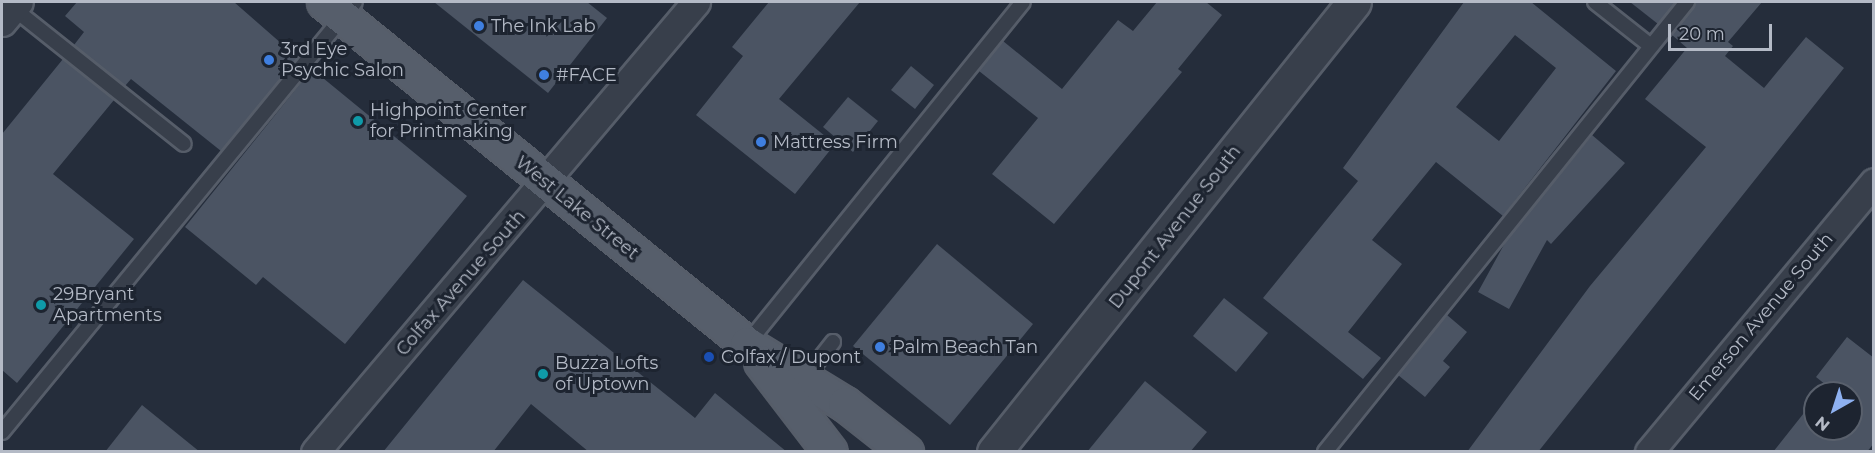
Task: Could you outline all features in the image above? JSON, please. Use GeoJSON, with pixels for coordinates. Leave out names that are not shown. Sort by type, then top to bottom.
{"type":"FeatureCollection","features":[{"type":"Feature","properties":{"kind":"main road","name":"West Lake Street"},"geometry":{"type":"LineString","coordinates":[[340,7],[547,184],[747,344],[804,379],[906,452]]}},
{"type":"Feature","properties":{"kind":"main road","name":"West Lake Street"},"geometry":{"type":"LineString","coordinates":[[747,344],[830,452]]}},
{"type":"Feature","properties":{"kind":"street","name":"Colfax Avenue South"},"geometry":{"type":"LineString","coordinates":[[315,452],[547,184],[696,2]]}},
{"type":"Feature","properties":{"kind":"street","name":"Dupont Avenue South"},"geometry":{"type":"LineString","coordinates":[[994,452],[1354,2]]}},
{"type":"Feature","properties":{"kind":"street","name":"Emerson Avenue South"},"geometry":{"type":"LineString","coordinates":[[1649,452],[1874,182]]}},
{"type":"Feature","properties":{"kind":"lane"},"geometry":{"type":"LineString","coordinates":[[747,344],[1023,2]]}},
{"type":"Feature","properties":{"kind":"lane"},"geometry":{"type":"LineString","coordinates":[[1595,2],[1651,46]]}},
{"type":"Feature","properties":{"kind":"lane"},"geometry":{"type":"LineString","coordinates":[[1325,452],[1687,2]]}},
{"type":"Feature","properties":{"kind":"lane"},"geometry":{"type":"LineString","coordinates":[[2,432],[340,7]]}},
{"type":"Feature","properties":{"kind":"lane"},"geometry":{"type":"LineString","coordinates":[[11,11],[184,144]]}},
{"type":"Feature","properties":{"kind":"lane"},"geometry":{"type":"LineString","coordinates":[[804,379],[833,342]]}},
{"type":"Feature","properties":{"kind":"building"},"geometry":{"type":"Polygon","coordinates":[[[77,2],[234,2],[298,58],[221,151],[131,79],[125,86],[74,45],[84,32],[65,16],[77,2]]]}},
{"type":"Feature","properties":{"kind":"building"},"geometry":{"type":"Polygon","coordinates":[[[434,2],[587,2],[607,18],[548,93],[434,2]]]}},
{"type":"Feature","properties":{"kind":"building"},"geometry":{"type":"Polygon","coordinates":[[[769,2],[860,2],[779,99],[835,144],[795,194],[696,115],[743,56],[732,47],[769,2]]]}},
{"type":"Feature","properties":{"kind":"building"},"geometry":{"type":"Polygon","coordinates":[[[1157,2],[1206,2],[1222,15],[1178,69],[1182,72],[1054,224],[992,174],[1038,118],[979,71],[1003,41],[1062,89],[1118,20],[1133,31],[1157,2]]]}},
{"type":"Feature","properties":{"kind":"building"},"geometry":{"type":"Polygon","coordinates":[[[1464,2],[1531,2],[1616,71],[1503,216],[1436,162],[1372,240],[1402,264],[1348,332],[1381,358],[1363,379],[1263,298],[1358,181],[1343,168],[1464,2]],[[1515,35],[1456,107],[1499,141],[1556,68],[1515,35]]]}},
{"type":"Feature","properties":{"kind":"building"},"geometry":{"type":"Polygon","coordinates":[[[1630,2],[1676,2],[1658,24],[1630,2]]]}},
{"type":"Feature","properties":{"kind":"building"},"geometry":{"type":"Polygon","coordinates":[[[1696,2],[1762,2],[1728,42],[1733,46],[1725,56],[1764,88],[1806,37],[1844,68],[1538,452],[1467,452],[1590,286],[1706,147],[1645,99],[1687,48],[1672,35],[1696,2]]]}},
{"type":"Feature","properties":{"kind":"building","name":"29Bryant Apartments"},"geometry":{"type":"Polygon","coordinates":[[[63,59],[114,100],[53,174],[134,239],[17,383],[2,370],[2,134],[63,59]]]}},
{"type":"Feature","properties":{"kind":"building"},"geometry":{"type":"Polygon","coordinates":[[[911,66],[934,85],[915,109],[891,90],[911,66]]]}},
{"type":"Feature","properties":{"kind":"building"},"geometry":{"type":"Polygon","coordinates":[[[312,69],[467,196],[345,344],[263,277],[256,285],[185,227],[312,69]]]}},
{"type":"Feature","properties":{"kind":"building"},"geometry":{"type":"Polygon","coordinates":[[[848,97],[878,121],[853,152],[823,127],[848,97]]]}},
{"type":"Feature","properties":{"kind":"building"},"geometry":{"type":"Polygon","coordinates":[[[1592,135],[1625,163],[1551,244],[1547,240],[1509,309],[1478,292],[1506,241],[1592,135]]]}},
{"type":"Feature","properties":{"kind":"building"},"geometry":{"type":"Polygon","coordinates":[[[937,244],[1033,324],[950,425],[853,346],[937,244]]]}},
{"type":"Feature","properties":{"kind":"building","name":"Buzza Lofts of Uptown"},"geometry":{"type":"Polygon","coordinates":[[[523,280],[695,418],[715,393],[787,452],[589,452],[531,404],[493,452],[383,452],[523,280]]]}},
{"type":"Feature","properties":{"kind":"building"},"geometry":{"type":"Polygon","coordinates":[[[1224,298],[1268,333],[1236,372],[1193,336],[1224,298]]]}},
{"type":"Feature","properties":{"kind":"building"},"geometry":{"type":"Polygon","coordinates":[[[1447,315],[1467,332],[1443,361],[1450,367],[1425,397],[1398,375],[1447,315]]]}},
{"type":"Feature","properties":{"kind":"building"},"geometry":{"type":"Polygon","coordinates":[[[1847,337],[1874,358],[1874,443],[1867,452],[1773,452],[1803,414],[1803,441],[1863,441],[1863,381],[1821,381],[1816,377],[1847,337]]]}},
{"type":"Feature","properties":{"kind":"building"},"geometry":{"type":"Polygon","coordinates":[[[1145,381],[1207,432],[1190,452],[1087,452],[1145,381]]]}},
{"type":"Feature","properties":{"kind":"building"},"geometry":{"type":"Polygon","coordinates":[[[142,405],[200,452],[105,452],[142,405]]]}},
{"type":"Feature","properties":{"kind":"place","name":"The Ink Lab"},"geometry":{"type":"Point","coordinates":[479,26]}},
{"type":"Feature","properties":{"kind":"place","name":"3rd Eye Psychic Salon"},"geometry":{"type":"Point","coordinates":[269,60]}},
{"type":"Feature","properties":{"kind":"place","name":"#FACE"},"geometry":{"type":"Point","coordinates":[544,75]}},
{"type":"Feature","properties":{"kind":"place","name":"Highpoint Center for Printmaking"},"geometry":{"type":"Point","coordinates":[358,121]}},
{"type":"Feature","properties":{"kind":"place","name":"Mattress Firm"},"geometry":{"type":"Point","coordinates":[761,142]}},
{"type":"Feature","properties":{"kind":"place","name":"29Bryant Apartments"},"geometry":{"type":"Point","coordinates":[41,305]}},
{"type":"Feature","properties":{"kind":"place","name":"Palm Beach Tan"},"geometry":{"type":"Point","coordinates":[880,347]}},
{"type":"Feature","properties":{"kind":"place","name":"Colfax / Dupont"},"geometry":{"type":"Point","coordinates":[709,357]}},
{"type":"Feature","properties":{"kind":"place","name":"Buzza Lofts of Uptown"},"geometry":{"type":"Point","coordinates":[543,374]}}]}
